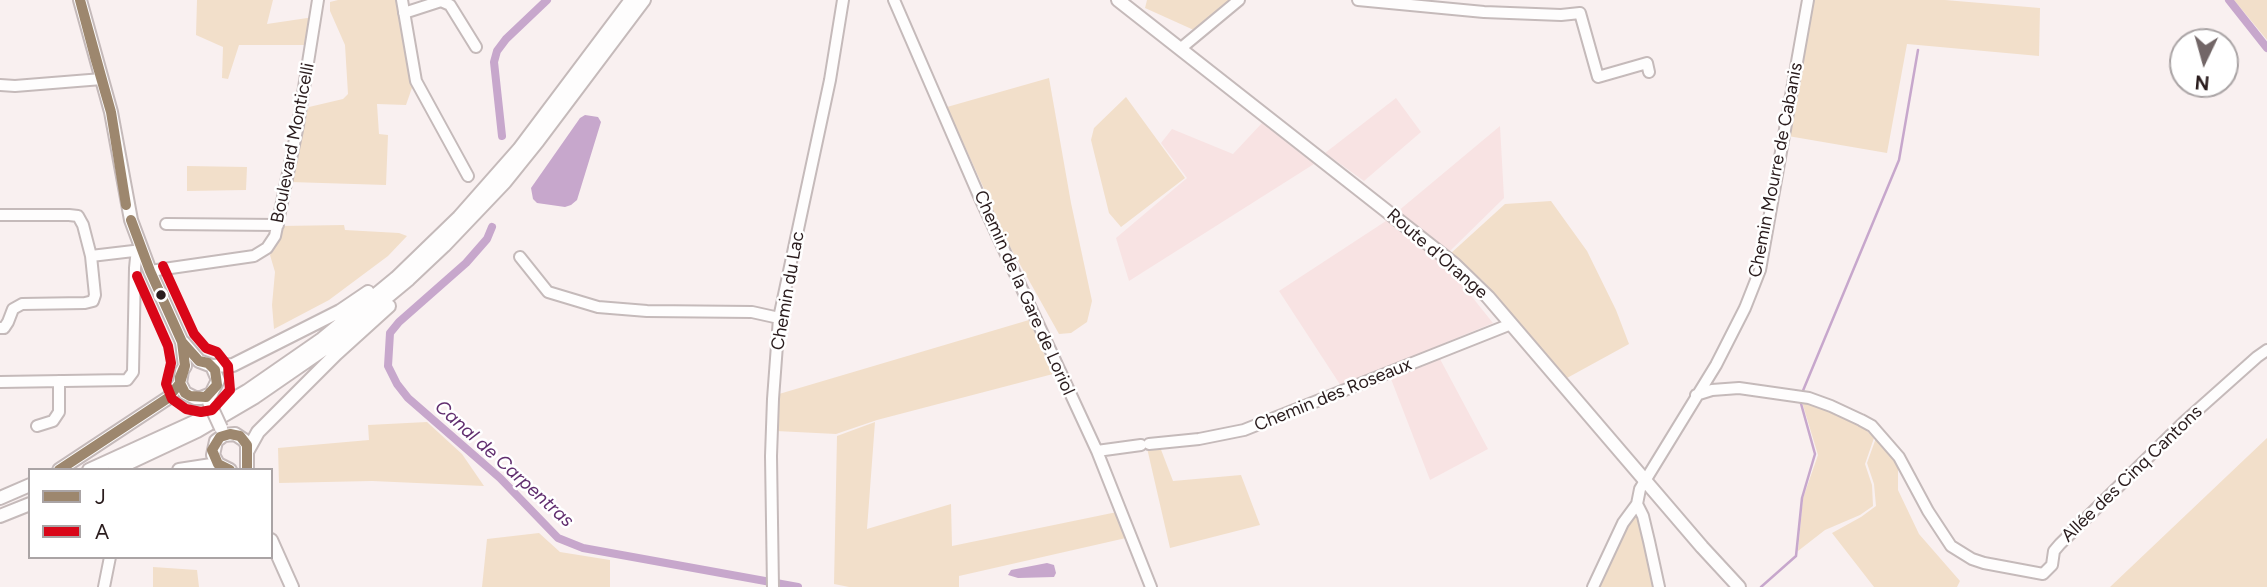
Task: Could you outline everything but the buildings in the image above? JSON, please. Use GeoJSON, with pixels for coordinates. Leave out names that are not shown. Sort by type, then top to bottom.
{"type":"FeatureCollection","features":[{"type":"Feature","properties":{"kind":"main road"},"geometry":{"type":"LineString","coordinates":[[79,0],[114,125],[126,205],[150,271],[183,342],[199,360],[212,366],[233,365],[362,297],[433,244]]}},
{"type":"Feature","properties":{"kind":"main road"},"geometry":{"type":"LineString","coordinates":[[93,468],[194,422],[247,391],[322,339],[396,278],[459,217],[519,149],[631,0]]}},
{"type":"Feature","properties":{"kind":"main road"},"geometry":{"type":"LineString","coordinates":[[118,468],[217,420],[255,397],[323,350],[409,279],[492,196],[538,142],[644,0]]}},
{"type":"Feature","properties":{"kind":"main road","name":"Route d'Orange"},"geometry":{"type":"LineString","coordinates":[[1118,0],[1454,264],[1488,297],[1739,587]]}},
{"type":"Feature","properties":{"kind":"main road"},"geometry":{"type":"LineString","coordinates":[[222,431],[214,445],[213,455],[225,468],[242,466],[258,432],[336,354],[436,265],[467,233],[492,196]]}},
{"type":"Feature","properties":{"kind":"main road"},"geometry":{"type":"LineString","coordinates":[[183,342],[185,366],[180,383],[185,393],[190,396],[207,399]]}},
{"type":"Feature","properties":{"kind":"main road"},"geometry":{"type":"LineString","coordinates":[[185,366],[199,360]]}},
{"type":"Feature","properties":{"kind":"main road"},"geometry":{"type":"LineString","coordinates":[[207,399],[218,380],[212,366]]}},
{"type":"Feature","properties":{"kind":"main road"},"geometry":{"type":"LineString","coordinates":[[62,468],[169,398],[180,383]]}},
{"type":"Feature","properties":{"kind":"main road"},"geometry":{"type":"LineString","coordinates":[[207,399],[222,431],[240,436],[247,445],[247,460]]}},
{"type":"Feature","properties":{"kind":"main road"},"geometry":{"type":"LineString","coordinates":[[0,498],[28,486]]}},
{"type":"Feature","properties":{"kind":"main road"},"geometry":{"type":"LineString","coordinates":[[0,506],[28,495]]}},
{"type":"Feature","properties":{"kind":"main road"},"geometry":{"type":"LineString","coordinates":[[0,516],[28,505]]}},
{"type":"Feature","properties":{"kind":"main road"},"geometry":{"type":"LineString","coordinates":[[0,522],[28,513]]}},
{"type":"Feature","properties":{"kind":"main road"},"geometry":{"type":"LineString","coordinates":[[273,544],[292,587]]}},
{"type":"Feature","properties":{"kind":"street","name":"Boulevard Monticelli"},"geometry":{"type":"LineString","coordinates":[[150,271],[262,253],[275,236],[320,0]]}},
{"type":"Feature","properties":{"kind":"street"},"geometry":{"type":"LineString","coordinates":[[402,0],[416,81],[468,176]]}},
{"type":"Feature","properties":{"kind":"street","name":"Chemin du Lac"},"geometry":{"type":"LineString","coordinates":[[773,583],[773,399],[779,318],[830,80],[843,0]]}},
{"type":"Feature","properties":{"kind":"street","name":"Chemin de la Gare de Loriol"},"geometry":{"type":"LineString","coordinates":[[894,0],[1028,305],[1097,452],[1151,587]]}},
{"type":"Feature","properties":{"kind":"street"},"geometry":{"type":"LineString","coordinates":[[1180,49],[1239,0]]}},
{"type":"Feature","properties":{"kind":"street"},"geometry":{"type":"LineString","coordinates":[[1358,0],[1484,12],[1561,15],[1580,13]]}},
{"type":"Feature","properties":{"kind":"street"},"geometry":{"type":"LineString","coordinates":[[1579,0],[1580,13],[1598,77],[1647,63],[1649,72]]}},
{"type":"Feature","properties":{"kind":"street","name":"Chemin Mourre de Cabanis"},"geometry":{"type":"LineString","coordinates":[[1593,587],[1623,523],[1637,504],[1644,480],[1722,354],[1760,270],[1808,0]]}},
{"type":"Feature","properties":{"kind":"street"},"geometry":{"type":"LineString","coordinates":[[404,13],[441,1],[452,2],[476,47]]}},
{"type":"Feature","properties":{"kind":"street"},"geometry":{"type":"LineString","coordinates":[[0,85],[102,79]]}},
{"type":"Feature","properties":{"kind":"street"},"geometry":{"type":"LineString","coordinates":[[0,215],[78,216],[91,256],[95,295],[93,301],[85,303],[22,304],[13,309],[4,328],[0,328]]}},
{"type":"Feature","properties":{"kind":"street"},"geometry":{"type":"LineString","coordinates":[[166,224],[278,225]]}},
{"type":"Feature","properties":{"kind":"street"},"geometry":{"type":"LineString","coordinates":[[91,256],[142,250]]}},
{"type":"Feature","properties":{"kind":"street"},"geometry":{"type":"LineString","coordinates":[[0,382],[127,380],[133,372],[135,346],[136,258],[142,250]]}},
{"type":"Feature","properties":{"kind":"street"},"geometry":{"type":"LineString","coordinates":[[520,257],[548,292],[598,307],[648,311],[752,312],[779,318]]}},
{"type":"Feature","properties":{"kind":"street","name":"Chemin des Roseaux"},"geometry":{"type":"LineString","coordinates":[[1097,452],[1199,439],[1244,430],[1511,324]]}},
{"type":"Feature","properties":{"kind":"street","name":"Allée des Cinq Cantons"},"geometry":{"type":"LineString","coordinates":[[1696,395],[1712,390],[1739,388],[1809,398],[1861,420],[1872,426],[1899,457],[1928,511],[1951,546],[1984,563],[2043,574],[2052,565],[2054,551],[2060,544],[2183,423],[2267,350]]}},
{"type":"Feature","properties":{"kind":"street"},"geometry":{"type":"LineString","coordinates":[[37,426],[52,421],[59,412],[59,381]]}},
{"type":"Feature","properties":{"kind":"street"},"geometry":{"type":"LineString","coordinates":[[1637,504],[1643,516],[1658,587]]}},
{"type":"Feature","properties":{"kind":"street"},"geometry":{"type":"LineString","coordinates":[[104,587],[110,559]]}},
{"type":"Feature","properties":{"kind":"shaded area"},"geometry":{"type":"Polygon","coordinates":[[[197,0],[273,0],[267,24],[314,17],[309,45],[239,45],[228,79],[222,78],[223,47],[196,35],[197,0]]]}},
{"type":"Feature","properties":{"kind":"shaded area"},"geometry":{"type":"Polygon","coordinates":[[[400,0],[414,82],[406,105],[377,104],[379,134],[388,135],[386,185],[290,182],[301,126],[309,107],[343,99],[348,94],[345,45],[330,11],[330,2],[400,0]]]}},
{"type":"Feature","properties":{"kind":"shaded area"},"geometry":{"type":"Polygon","coordinates":[[[1147,0],[1231,0],[1196,31],[1145,8],[1147,0]]]}},
{"type":"Feature","properties":{"kind":"shaded area"},"geometry":{"type":"Polygon","coordinates":[[[1812,0],[1945,0],[2040,8],[2039,56],[1907,44],[1887,153],[1788,136],[1812,0]]]}},
{"type":"Feature","properties":{"kind":"shaded area"},"geometry":{"type":"Polygon","coordinates":[[[2234,0],[2267,0],[2267,40],[2234,0]]]}},
{"type":"Feature","properties":{"kind":"shaded area"},"geometry":{"type":"Polygon","coordinates":[[[1049,78],[1092,301],[1087,322],[1071,333],[1059,334],[994,218],[985,191],[947,107],[1049,78]]]}},
{"type":"Feature","properties":{"kind":"shaded area"},"geometry":{"type":"Polygon","coordinates":[[[1126,97],[1185,178],[1121,227],[1109,213],[1091,140],[1094,128],[1126,97]]]}},
{"type":"Feature","properties":{"kind":"shaded area"},"geometry":{"type":"Polygon","coordinates":[[[1396,98],[1421,132],[1364,181],[1325,153],[1396,98]]]}},
{"type":"Feature","properties":{"kind":"shaded area"},"geometry":{"type":"Polygon","coordinates":[[[585,115],[598,117],[601,122],[577,200],[565,207],[537,203],[533,199],[531,188],[580,118],[585,115]]]}},
{"type":"Feature","properties":{"kind":"shaded area"},"geometry":{"type":"Polygon","coordinates":[[[1262,123],[1314,164],[1129,281],[1116,238],[1187,178],[1161,143],[1172,129],[1233,154],[1262,123]]]}},
{"type":"Feature","properties":{"kind":"shaded area"},"geometry":{"type":"Polygon","coordinates":[[[1500,126],[1504,198],[1450,251],[1397,212],[1500,126]]]}},
{"type":"Feature","properties":{"kind":"shaded area"},"geometry":{"type":"Polygon","coordinates":[[[187,166],[247,167],[246,190],[187,191],[187,166]]]}},
{"type":"Feature","properties":{"kind":"shaded area"},"geometry":{"type":"Polygon","coordinates":[[[1551,201],[1587,251],[1616,310],[1629,344],[1567,378],[1483,281],[1450,254],[1505,204],[1551,201]]]}},
{"type":"Feature","properties":{"kind":"shaded area"},"geometry":{"type":"Polygon","coordinates":[[[1389,219],[1448,267],[1493,323],[1341,386],[1279,291],[1389,219]]]}},
{"type":"Feature","properties":{"kind":"shaded area"},"geometry":{"type":"Polygon","coordinates":[[[344,225],[345,230],[399,233],[407,236],[388,256],[329,300],[274,329],[272,305],[275,272],[270,255],[279,238],[281,226],[344,225]]]}},
{"type":"Feature","properties":{"kind":"shaded area"},"geometry":{"type":"Polygon","coordinates":[[[1029,320],[1053,374],[877,420],[836,434],[776,431],[779,394],[1029,320]]]}},
{"type":"Feature","properties":{"kind":"shaded area"},"geometry":{"type":"Polygon","coordinates":[[[1440,359],[1488,449],[1430,480],[1391,379],[1440,359]]]}},
{"type":"Feature","properties":{"kind":"shaded area"},"geometry":{"type":"Polygon","coordinates":[[[1802,402],[1833,412],[1862,426],[1874,438],[1865,464],[1872,485],[1873,506],[1860,515],[1825,530],[1798,551],[1803,498],[1818,455],[1802,402]]]}},
{"type":"Feature","properties":{"kind":"shaded area"},"geometry":{"type":"Polygon","coordinates":[[[427,422],[462,454],[484,486],[372,481],[279,483],[278,448],[369,440],[368,425],[427,422]]]}},
{"type":"Feature","properties":{"kind":"shaded area"},"geometry":{"type":"Polygon","coordinates":[[[875,422],[867,529],[951,504],[952,546],[1117,512],[1126,538],[959,576],[959,587],[849,587],[834,584],[837,436],[875,422]]]}},
{"type":"Feature","properties":{"kind":"shaded area"},"geometry":{"type":"Polygon","coordinates":[[[1876,438],[1898,460],[1898,490],[1919,534],[1960,581],[1957,587],[1874,587],[1832,533],[1876,506],[1874,484],[1867,463],[1876,438]]]}},
{"type":"Feature","properties":{"kind":"shaded area"},"geometry":{"type":"Polygon","coordinates":[[[2267,438],[2267,587],[2110,587],[2267,438]]]}},
{"type":"Feature","properties":{"kind":"shaded area"},"geometry":{"type":"Polygon","coordinates":[[[1160,447],[1173,481],[1241,475],[1260,525],[1170,548],[1147,448],[1160,447]]]}},
{"type":"Feature","properties":{"kind":"shaded area"},"geometry":{"type":"Polygon","coordinates":[[[1633,516],[1639,518],[1654,587],[1597,587],[1625,528],[1633,516]]]}},
{"type":"Feature","properties":{"kind":"shaded area"},"geometry":{"type":"Polygon","coordinates":[[[539,533],[560,552],[610,560],[610,587],[482,587],[487,539],[539,533]]]}},
{"type":"Feature","properties":{"kind":"shaded area"},"geometry":{"type":"Polygon","coordinates":[[[1047,563],[1054,565],[1054,577],[1018,578],[1008,575],[1011,570],[1047,563]]]}},
{"type":"Feature","properties":{"kind":"shaded area"},"geometry":{"type":"Polygon","coordinates":[[[153,567],[197,570],[199,587],[153,587],[153,567]]]}},
{"type":"Feature","properties":{"kind":"waterway","name":"Canal de Carpentras"},"geometry":{"type":"LineString","coordinates":[[502,136],[494,62],[497,51],[547,0]]}},
{"type":"Feature","properties":{"kind":"waterway","name":"Canal de Carpentras"},"geometry":{"type":"LineString","coordinates":[[2229,0],[2267,48]]}},
{"type":"Feature","properties":{"kind":"waterway"},"geometry":{"type":"LineString","coordinates":[[1802,393],[1899,160],[1918,50]]}},
{"type":"Feature","properties":{"kind":"waterway","name":"Canal de Carpentras"},"geometry":{"type":"LineString","coordinates":[[492,227],[487,239],[466,263],[390,333],[388,366],[408,398],[500,478],[558,538],[583,548],[798,587]]}},
{"type":"Feature","properties":{"kind":"waterway"},"geometry":{"type":"LineString","coordinates":[[1761,587],[1796,556],[1802,498],[1815,454],[1800,400]]}},
{"type":"Feature","properties":{"kind":"waterway"},"geometry":{"type":"LineString","coordinates":[[1709,563],[1730,587]]}},
{"type":"Feature","properties":{"kind":"transit line","name":"J"},"geometry":{"type":"LineString","coordinates":[[80,0],[111,112],[95,57],[80,0]]}},
{"type":"Feature","properties":{"kind":"transit line","name":"J"},"geometry":{"type":"LineString","coordinates":[[111,112],[126,205]]}},
{"type":"Feature","properties":{"kind":"transit line","name":"J"},"geometry":{"type":"LineString","coordinates":[[111,112],[126,205]]}},
{"type":"Feature","properties":{"kind":"transit line","name":"J"},"geometry":{"type":"LineString","coordinates":[[131,220],[150,271]]}},
{"type":"Feature","properties":{"kind":"transit line","name":"J"},"geometry":{"type":"LineString","coordinates":[[131,220],[150,271]]}},
{"type":"Feature","properties":{"kind":"transit line","name":"A"},"geometry":{"type":"LineString","coordinates":[[137,276],[168,346],[171,363],[166,384],[172,399],[186,409],[201,412],[212,410],[230,390],[228,366],[217,352],[206,348],[194,334],[163,266]]}},
{"type":"Feature","properties":{"kind":"transit line","name":"J"},"geometry":{"type":"LineString","coordinates":[[150,271],[182,342]]}},
{"type":"Feature","properties":{"kind":"transit line","name":"J"},"geometry":{"type":"LineString","coordinates":[[150,271],[182,342]]}},
{"type":"Feature","properties":{"kind":"transit line","name":"J"},"geometry":{"type":"LineString","coordinates":[[182,342],[199,361],[208,363],[215,370],[217,385],[206,397],[190,396],[185,393],[180,383],[185,366],[182,342]]}},
{"type":"Feature","properties":{"kind":"transit line","name":"J"},"geometry":{"type":"LineString","coordinates":[[62,468],[168,398],[180,383],[185,365]]}},
{"type":"Feature","properties":{"kind":"transit line","name":"J"},"geometry":{"type":"LineString","coordinates":[[226,468],[218,464],[212,450],[220,437],[230,434],[240,436],[247,445],[247,468]]}}]}
